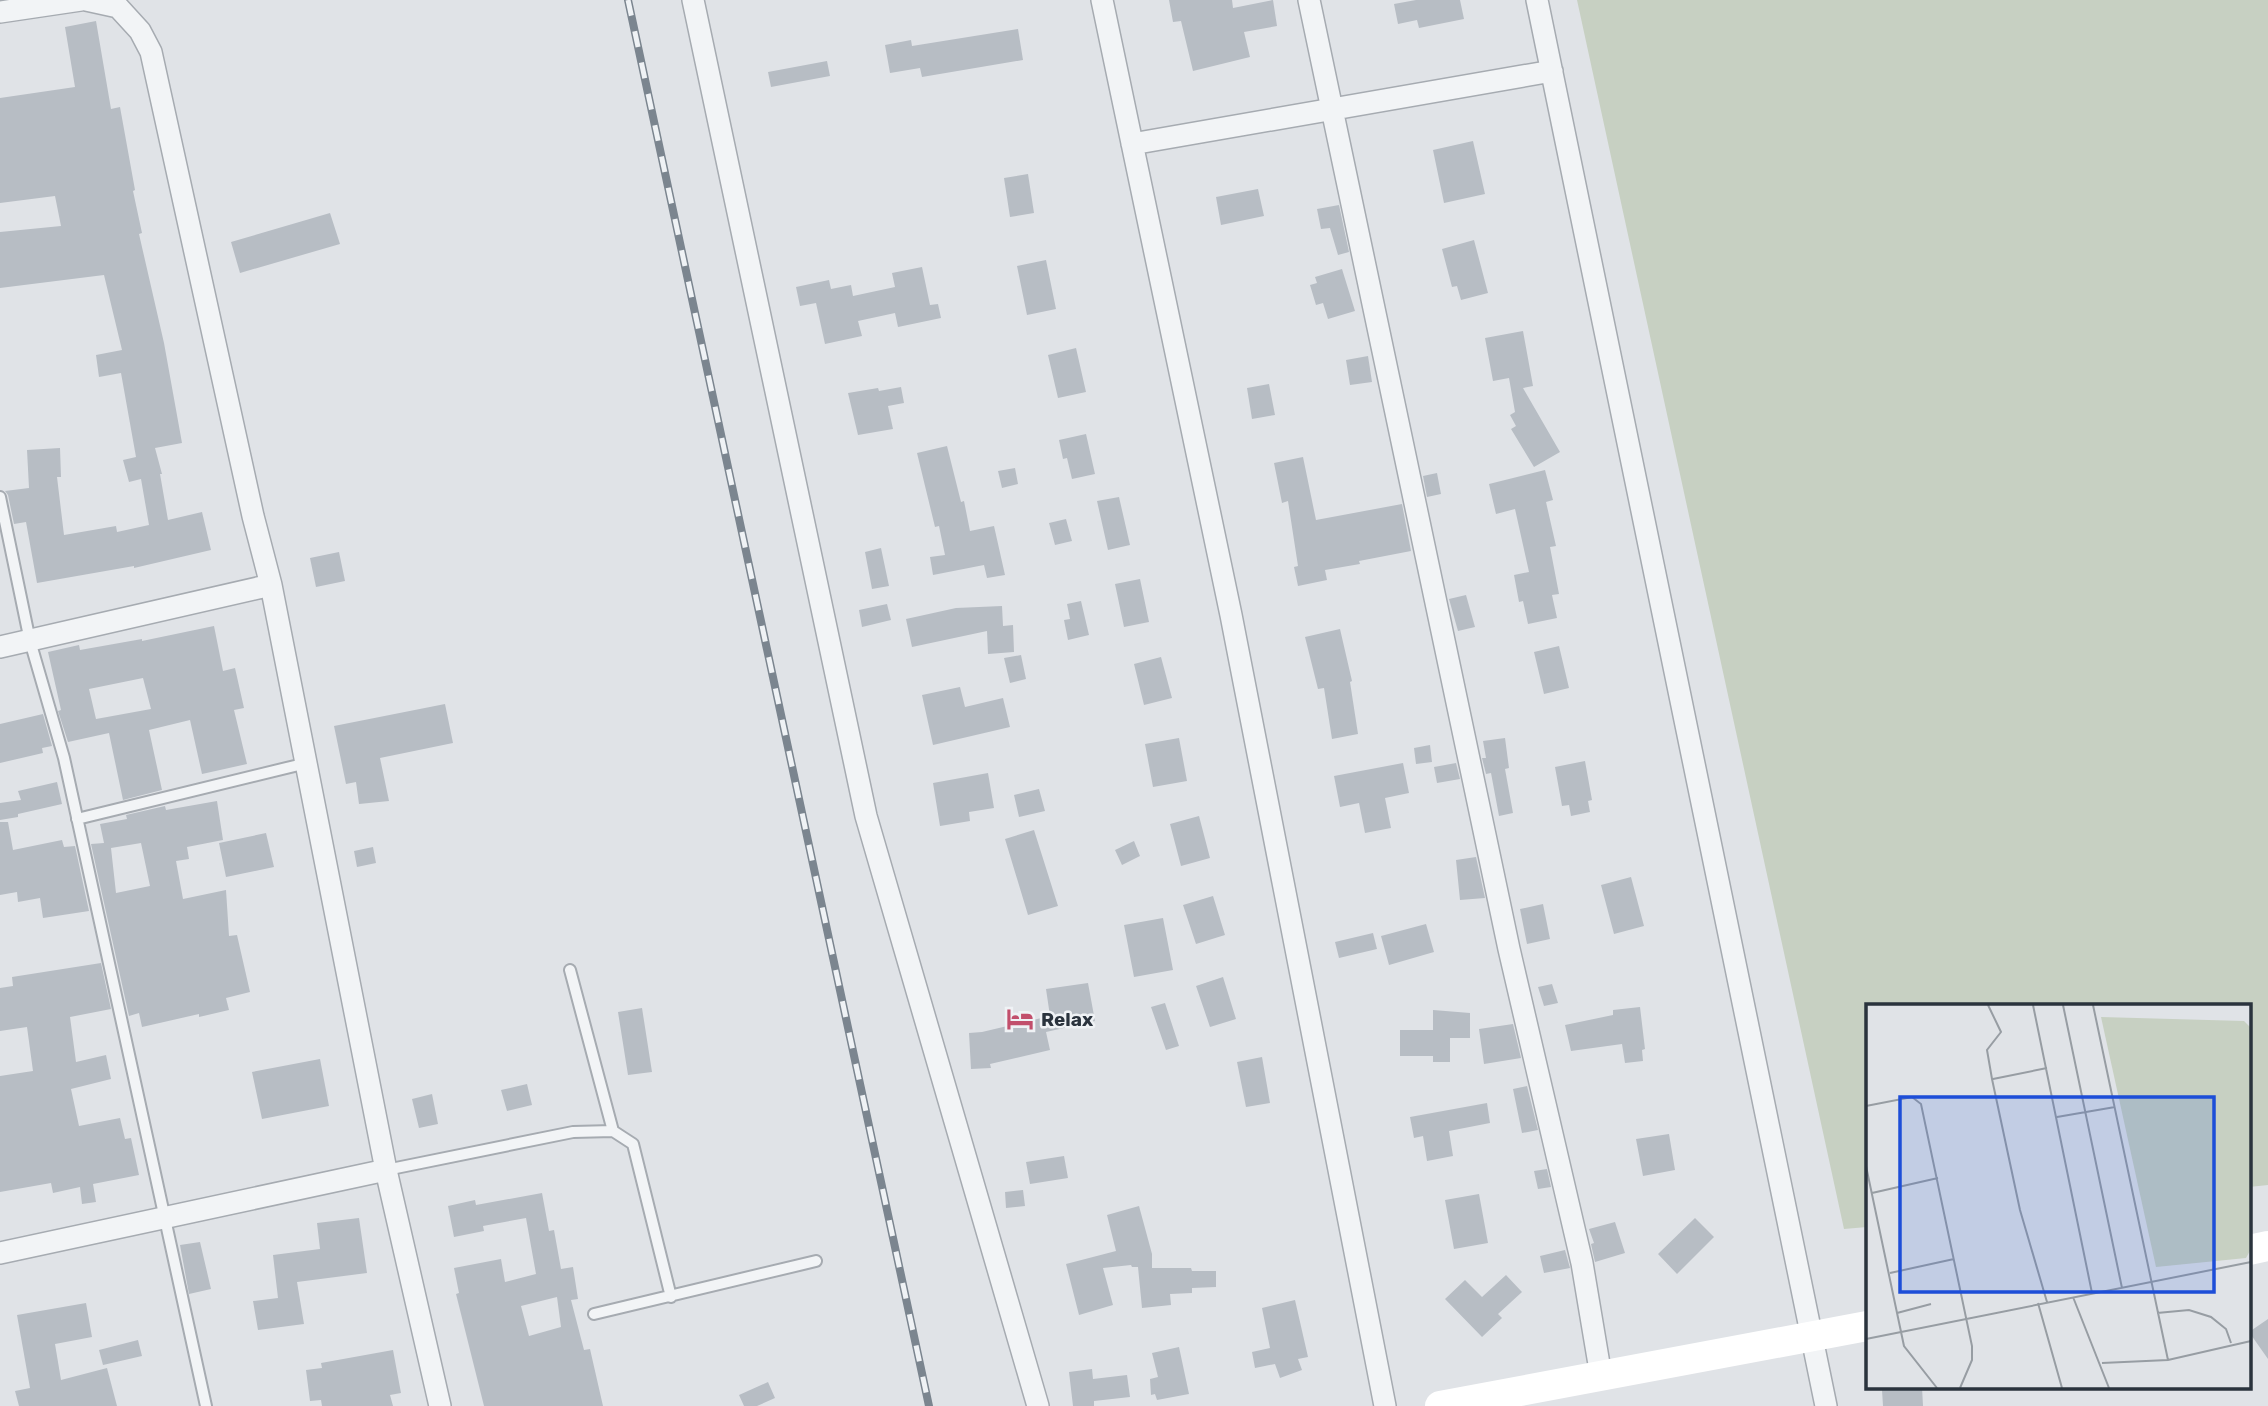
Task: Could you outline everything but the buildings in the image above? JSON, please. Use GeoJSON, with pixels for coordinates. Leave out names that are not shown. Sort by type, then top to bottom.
{"type":"FeatureCollection","features":[{"type":"Feature","properties":{"kind":"street"},"geometry":{"type":"LineString","coordinates":[[0,12],[83,0],[118,7],[140,31],[151,52],[253,516],[271,585],[386,1171],[440,1406]]}},
{"type":"Feature","properties":{"kind":"street"},"geometry":{"type":"LineString","coordinates":[[694,0],[866,816],[1038,1406]]}},
{"type":"Feature","properties":{"kind":"street"},"geometry":{"type":"LineString","coordinates":[[1102,0],[1231,615],[1385,1406]]}},
{"type":"Feature","properties":{"kind":"street"},"geometry":{"type":"LineString","coordinates":[[1309,0],[1509,949],[1581,1263],[1601,1376]]}},
{"type":"Feature","properties":{"kind":"street"},"geometry":{"type":"LineString","coordinates":[[1537,0],[1826,1406]]}},
{"type":"Feature","properties":{"kind":"street"},"geometry":{"type":"LineString","coordinates":[[1132,144],[1552,71]]}},
{"type":"Feature","properties":{"kind":"street"},"geometry":{"type":"LineString","coordinates":[[0,648],[271,585]]}},
{"type":"Feature","properties":{"kind":"street"},"geometry":{"type":"LineString","coordinates":[[0,1253],[386,1171]]}},
{"type":"Feature","properties":{"kind":"street"},"geometry":{"type":"LineString","coordinates":[[2250,1250],[2268,1246]]}},
{"type":"Feature","properties":{"kind":"street"},"geometry":{"type":"LineString","coordinates":[[1440,1406],[1866,1326]]}},
{"type":"Feature","properties":{"kind":"lane"},"geometry":{"type":"LineString","coordinates":[[0,497],[30,641],[64,758],[206,1406]]}},
{"type":"Feature","properties":{"kind":"lane"},"geometry":{"type":"LineString","coordinates":[[77,819],[307,763]]}},
{"type":"Feature","properties":{"kind":"lane"},"geometry":{"type":"LineString","coordinates":[[570,970],[613,1131]]}},
{"type":"Feature","properties":{"kind":"lane"},"geometry":{"type":"LineString","coordinates":[[386,1171],[573,1132],[613,1131],[632,1144],[670,1297]]}},
{"type":"Feature","properties":{"kind":"lane"},"geometry":{"type":"LineString","coordinates":[[594,1314],[816,1261]]}},
{"type":"Feature","properties":{"kind":"green space"},"geometry":{"type":"Polygon","coordinates":[[[1577,0],[2268,0],[2268,1185],[2250,1187],[2250,1004],[1866,1004],[1866,1227],[1844,1229],[1577,0]]]}},
{"type":"Feature","properties":{"kind":"railway"},"geometry":{"type":"LineString","coordinates":[[628,0],[929,1406]]}},
{"type":"Feature","properties":{"kind":"place","name":"Relax"},"geometry":{"type":"Point","coordinates":[1020,1019]}}]}
